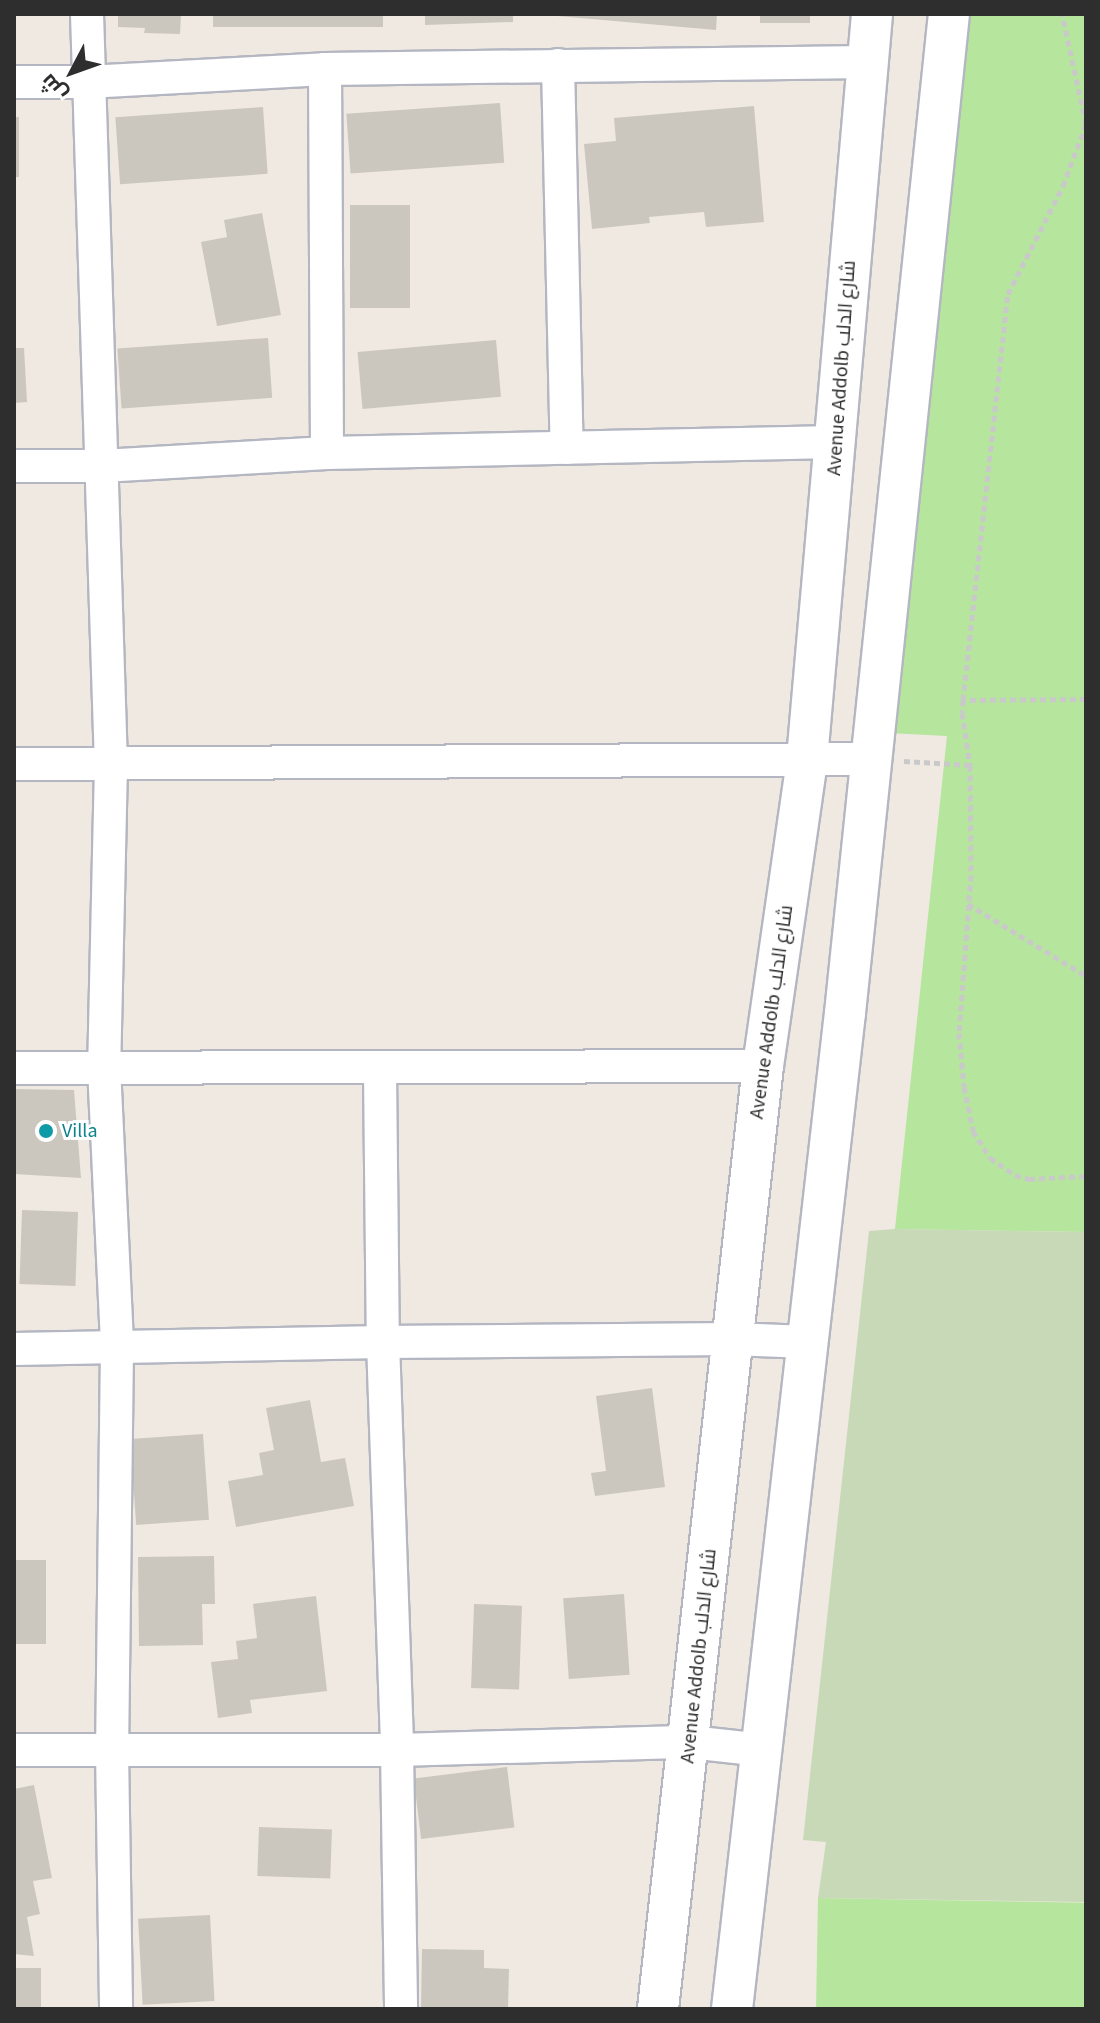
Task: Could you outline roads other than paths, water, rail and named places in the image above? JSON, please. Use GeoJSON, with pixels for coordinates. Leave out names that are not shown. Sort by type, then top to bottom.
{"type":"FeatureCollection","features":[{"type":"Feature","properties":{"kind":"street"},"geometry":{"type":"LineString","coordinates":[[87,14],[111,765],[104,1067],[117,1347],[112,1750],[116,2009]]}},
{"type":"Feature","properties":{"kind":"street","name":"Avenue Addolb شارع الدلب"},"geometry":{"type":"LineString","coordinates":[[658,2009],[763,1066],[807,759],[872,14]]}},
{"type":"Feature","properties":{"kind":"street"},"geometry":{"type":"LineString","coordinates":[[732,2009],[808,1342],[949,14]]}},
{"type":"Feature","properties":{"kind":"street"},"geometry":{"type":"LineString","coordinates":[[14,82],[87,82],[325,69],[866,62]]}},
{"type":"Feature","properties":{"kind":"street"},"geometry":{"type":"LineString","coordinates":[[558,65],[567,448]]}},
{"type":"Feature","properties":{"kind":"street"},"geometry":{"type":"LineString","coordinates":[[325,69],[327,453]]}},
{"type":"Feature","properties":{"kind":"street"},"geometry":{"type":"LineString","coordinates":[[14,466],[102,466],[327,453],[835,442]]}},
{"type":"Feature","properties":{"kind":"street"},"geometry":{"type":"LineString","coordinates":[[14,764],[871,759]]}},
{"type":"Feature","properties":{"kind":"street"},"geometry":{"type":"LineString","coordinates":[[14,1068],[380,1070],[763,1066]]}},
{"type":"Feature","properties":{"kind":"street"},"geometry":{"type":"LineString","coordinates":[[380,1070],[383,1342],[397,1750],[401,2009]]}},
{"type":"Feature","properties":{"kind":"street"},"geometry":{"type":"LineString","coordinates":[[14,1349],[383,1342],[732,1339],[808,1342]]}},
{"type":"Feature","properties":{"kind":"street"},"geometry":{"type":"LineString","coordinates":[[14,1750],[397,1750],[690,1742],[763,1750]]}},
{"type":"Feature","properties":{"kind":"place","name":"Villa"},"geometry":{"type":"Point","coordinates":[46,1131]}}]}
